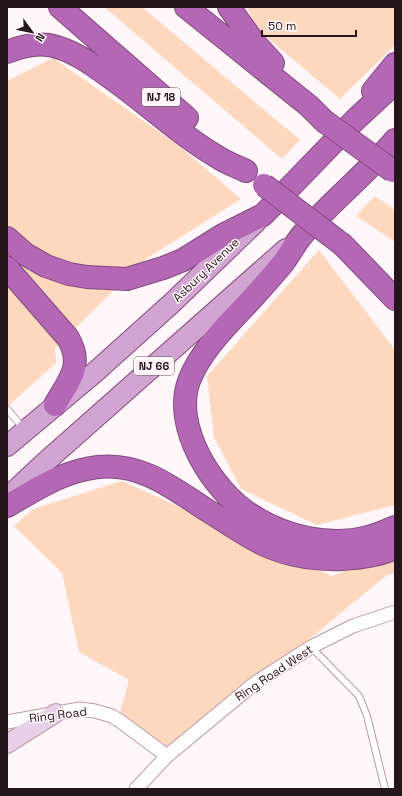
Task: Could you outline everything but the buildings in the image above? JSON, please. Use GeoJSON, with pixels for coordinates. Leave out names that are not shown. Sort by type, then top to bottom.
{"type":"FeatureCollection","features":[{"type":"Feature","properties":{"kind":"highway","name":"NJ 18"},"geometry":{"type":"LineString","coordinates":[[60,7],[246,171],[346,248],[395,281]]}},
{"type":"Feature","properties":{"kind":"highway"},"geometry":{"type":"LineString","coordinates":[[186,7],[309,106]]}},
{"type":"Feature","properties":{"kind":"highway"},"geometry":{"type":"LineString","coordinates":[[230,7],[253,41],[309,106],[324,121],[394,172]]}},
{"type":"Feature","properties":{"kind":"highway"},"geometry":{"type":"LineString","coordinates":[[7,52],[24,47],[48,45],[76,55],[94,66],[201,146],[222,160],[246,171]]}},
{"type":"Feature","properties":{"kind":"highway"},"geometry":{"type":"LineString","coordinates":[[355,120],[366,100],[395,64]]}},
{"type":"Feature","properties":{"kind":"highway","name":"Asbury Avenue"},"geometry":{"type":"LineString","coordinates":[[263,215],[355,120],[395,83]]}},
{"type":"Feature","properties":{"kind":"highway","name":"NJ 66"},"geometry":{"type":"LineString","coordinates":[[302,235],[393,143]]}},
{"type":"Feature","properties":{"kind":"highway"},"geometry":{"type":"LineString","coordinates":[[7,238],[25,254],[41,263],[69,274],[87,277],[127,279],[183,260],[223,235],[263,215]]}},
{"type":"Feature","properties":{"kind":"highway"},"geometry":{"type":"LineString","coordinates":[[302,235],[283,262],[198,362],[189,382],[186,396],[188,428],[194,446],[206,469],[222,490],[238,505],[262,522],[292,534],[331,541],[369,537],[395,528]]}},
{"type":"Feature","properties":{"kind":"highway"},"geometry":{"type":"LineString","coordinates":[[346,248],[395,299]]}},
{"type":"Feature","properties":{"kind":"highway"},"geometry":{"type":"LineString","coordinates":[[7,268],[68,338],[74,347],[76,362],[73,374],[55,405]]}},
{"type":"Feature","properties":{"kind":"highway"},"geometry":{"type":"LineString","coordinates":[[7,506],[48,482],[74,472],[99,467],[118,467],[136,470],[160,480],[249,536],[266,545],[292,554],[318,559],[360,558],[395,548]]}},
{"type":"Feature","properties":{"kind":"main road","name":"Asbury Avenue"},"geometry":{"type":"LineString","coordinates":[[7,446],[93,374],[172,303],[263,215]]}},
{"type":"Feature","properties":{"kind":"main road","name":"NJ 66"},"geometry":{"type":"LineString","coordinates":[[7,498],[302,235]]}},
{"type":"Feature","properties":{"kind":"street","name":"Ring Road West"},"geometry":{"type":"LineString","coordinates":[[136,789],[167,756],[255,683],[311,647],[353,626],[395,612]]}},
{"type":"Feature","properties":{"kind":"street","name":"Ring Road"},"geometry":{"type":"LineString","coordinates":[[7,722],[80,709],[95,711],[112,716],[167,756]]}},
{"type":"Feature","properties":{"kind":"street"},"geometry":{"type":"LineString","coordinates":[[7,744],[56,713]]}},
{"type":"Feature","properties":{"kind":"lane"},"geometry":{"type":"LineString","coordinates":[[7,409],[25,430]]}},
{"type":"Feature","properties":{"kind":"lane"},"geometry":{"type":"LineString","coordinates":[[311,647],[359,696],[367,716],[386,789]]}},
{"type":"Feature","properties":{"kind":"shaded area"},"geometry":{"type":"Polygon","coordinates":[[[104,7],[142,7],[300,140],[282,159],[104,7]]]}},
{"type":"Feature","properties":{"kind":"shaded area"},"geometry":{"type":"Polygon","coordinates":[[[247,7],[395,7],[395,45],[340,99],[257,29],[247,7]]]}},
{"type":"Feature","properties":{"kind":"shaded area"},"geometry":{"type":"Polygon","coordinates":[[[53,58],[178,145],[241,199],[146,259],[55,348],[56,363],[7,407],[7,81],[53,58]]]}},
{"type":"Feature","properties":{"kind":"shaded area"},"geometry":{"type":"Polygon","coordinates":[[[375,196],[395,210],[395,242],[356,216],[375,196]]]}},
{"type":"Feature","properties":{"kind":"shaded area"},"geometry":{"type":"Polygon","coordinates":[[[319,250],[395,350],[395,505],[317,525],[241,489],[214,437],[207,376],[319,250]]]}},
{"type":"Feature","properties":{"kind":"shaded area"},"geometry":{"type":"Polygon","coordinates":[[[122,481],[332,576],[395,550],[395,573],[387,575],[164,759],[118,719],[129,680],[79,652],[62,573],[14,526],[33,509],[122,481]]]}}]}
